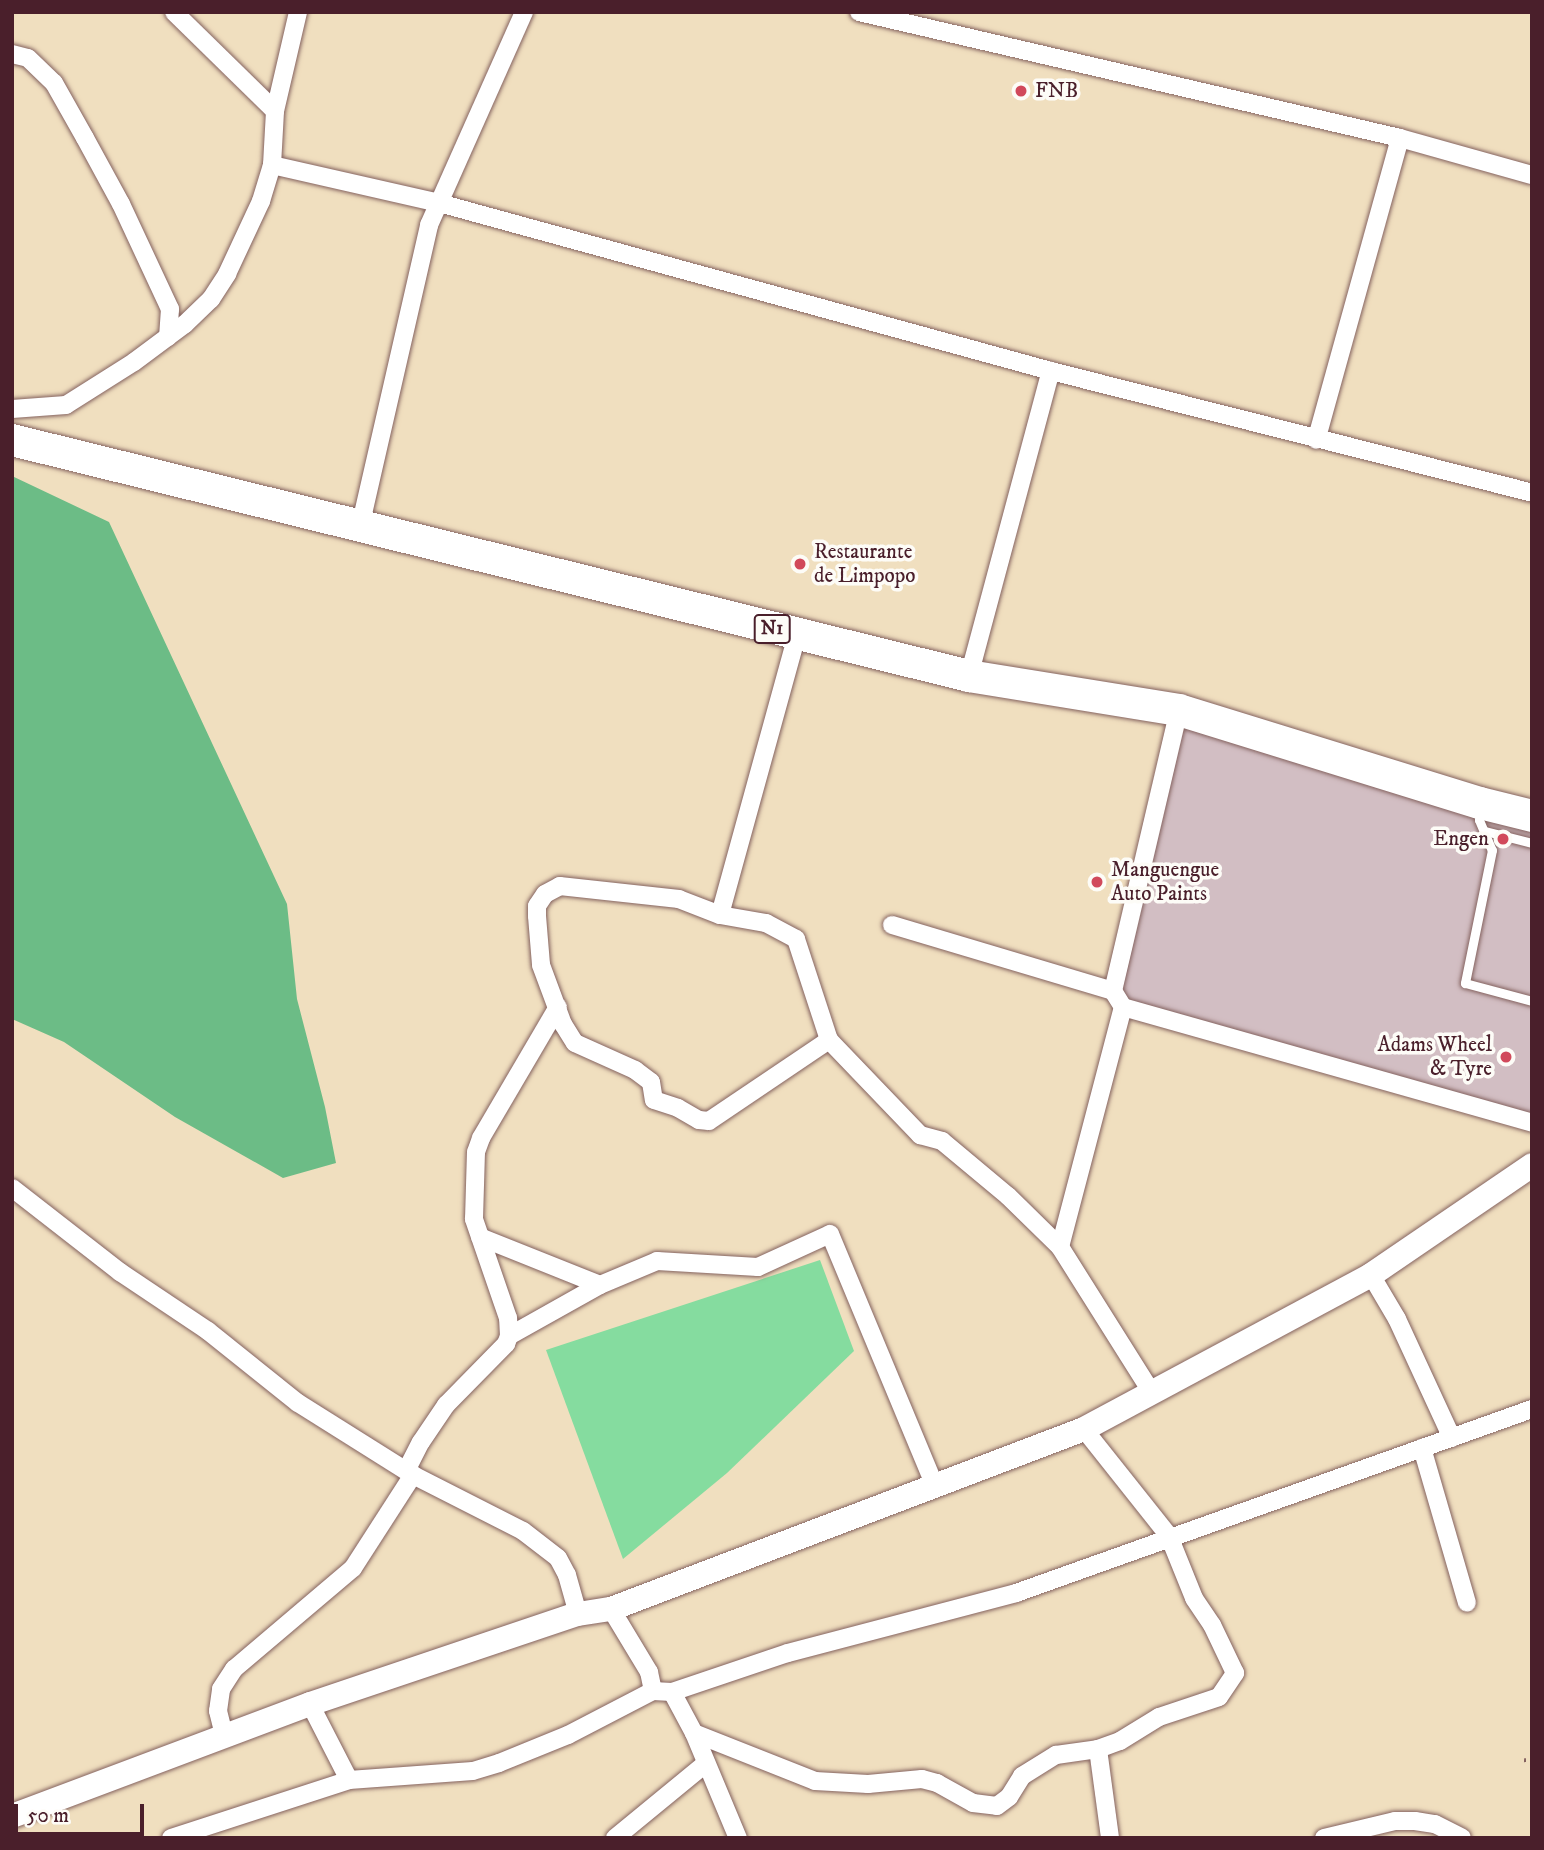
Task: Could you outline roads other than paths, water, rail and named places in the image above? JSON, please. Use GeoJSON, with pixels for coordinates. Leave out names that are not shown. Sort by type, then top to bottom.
{"type":"FeatureCollection","features":[{"type":"Feature","properties":{"kind":"highway","name":"N1"},"geometry":{"type":"LineString","coordinates":[[12,440],[969,676],[1179,710],[1483,817],[1532,816]]}},
{"type":"Feature","properties":{"kind":"street"},"geometry":{"type":"LineString","coordinates":[[174,12],[275,111]]}},
{"type":"Feature","properties":{"kind":"street"},"geometry":{"type":"LineString","coordinates":[[12,409],[66,405],[168,337],[211,299],[227,274],[261,201],[272,165],[275,111],[298,12]]}},
{"type":"Feature","properties":{"kind":"street"},"geometry":{"type":"LineString","coordinates":[[360,527],[429,225],[524,12]]}},
{"type":"Feature","properties":{"kind":"street"},"geometry":{"type":"LineString","coordinates":[[859,12],[1400,138],[1532,175]]}},
{"type":"Feature","properties":{"kind":"street"},"geometry":{"type":"LineString","coordinates":[[12,54],[28,58],[54,83],[85,138],[121,204],[170,309],[168,337]]}},
{"type":"Feature","properties":{"kind":"street"},"geometry":{"type":"LineString","coordinates":[[1316,440],[1400,138]]}},
{"type":"Feature","properties":{"kind":"street"},"geometry":{"type":"LineString","coordinates":[[272,165],[439,203],[1051,371],[1532,493]]}},
{"type":"Feature","properties":{"kind":"street"},"geometry":{"type":"LineString","coordinates":[[969,676],[1051,371]]}},
{"type":"Feature","properties":{"kind":"street"},"geometry":{"type":"LineString","coordinates":[[720,915],[797,635]]}},
{"type":"Feature","properties":{"kind":"street"},"geometry":{"type":"LineString","coordinates":[[1113,991],[1175,715],[1179,710]]}},
{"type":"Feature","properties":{"kind":"street"},"geometry":{"type":"LineString","coordinates":[[829,1040],[709,1121],[699,1120],[678,1108],[654,1100],[651,1082],[635,1070],[575,1042],[563,1024],[541,965],[537,906],[545,894],[560,886],[679,899],[720,915],[766,923],[796,939],[829,1040],[920,1135],[943,1141],[1009,1196],[1060,1247],[1152,1392]]}},
{"type":"Feature","properties":{"kind":"street"},"geometry":{"type":"LineString","coordinates":[[892,925],[1113,991],[1123,1007],[1532,1123]]}},
{"type":"Feature","properties":{"kind":"street"},"geometry":{"type":"LineString","coordinates":[[225,1735],[218,1711],[221,1689],[234,1669],[353,1568],[410,1472],[421,1442],[446,1405],[506,1344],[509,1336],[508,1318],[480,1237],[474,1203],[476,1152],[481,1138],[558,1007]]}},
{"type":"Feature","properties":{"kind":"street"},"geometry":{"type":"LineString","coordinates":[[1060,1247],[1123,1007]]}},
{"type":"Feature","properties":{"kind":"street"},"geometry":{"type":"LineString","coordinates":[[12,1816],[310,1704],[578,1614],[611,1609],[1084,1429],[1371,1275],[1532,1166]]}},
{"type":"Feature","properties":{"kind":"street"},"geometry":{"type":"LineString","coordinates":[[13,1190],[120,1272],[208,1331],[298,1403],[410,1472],[523,1531],[558,1558],[568,1575],[578,1614]]}},
{"type":"Feature","properties":{"kind":"street"},"geometry":{"type":"LineString","coordinates":[[509,1336],[600,1285],[657,1261],[758,1267],[830,1234],[935,1486]]}},
{"type":"Feature","properties":{"kind":"street"},"geometry":{"type":"LineString","coordinates":[[480,1237],[600,1285]]}},
{"type":"Feature","properties":{"kind":"street"},"geometry":{"type":"LineString","coordinates":[[1371,1275],[1408,1341],[1452,1438]]}},
{"type":"Feature","properties":{"kind":"street"},"geometry":{"type":"LineString","coordinates":[[171,1838],[203,1833],[349,1780],[472,1771],[486,1767],[568,1735],[653,1691],[672,1692],[788,1653],[989,1601],[1532,1409]]}},
{"type":"Feature","properties":{"kind":"street"},"geometry":{"type":"LineString","coordinates":[[694,1733],[815,1782],[868,1784],[922,1779],[990,1807],[997,1807],[1009,1797],[1022,1776],[1035,1765],[1056,1755],[1098,1749],[1119,1741],[1159,1717],[1219,1697],[1235,1673],[1212,1625],[1194,1598],[1169,1536],[1084,1429]]}},
{"type":"Feature","properties":{"kind":"street"},"geometry":{"type":"LineString","coordinates":[[1422,1448],[1467,1603]]}},
{"type":"Feature","properties":{"kind":"street"},"geometry":{"type":"LineString","coordinates":[[611,1609],[649,1672],[653,1691]]}},
{"type":"Feature","properties":{"kind":"street"},"geometry":{"type":"LineString","coordinates":[[672,1692],[694,1733],[738,1838]]}},
{"type":"Feature","properties":{"kind":"street"},"geometry":{"type":"LineString","coordinates":[[310,1704],[349,1780]]}},
{"type":"Feature","properties":{"kind":"street"},"geometry":{"type":"LineString","coordinates":[[1098,1749],[1110,1838]]}},
{"type":"Feature","properties":{"kind":"street"},"geometry":{"type":"LineString","coordinates":[[615,1838],[705,1764]]}},
{"type":"Feature","properties":{"kind":"street"},"geometry":{"type":"LineString","coordinates":[[1324,1838],[1395,1821],[1415,1821],[1435,1824],[1462,1838]]}},
{"type":"Feature","properties":{"kind":"lane"},"geometry":{"type":"LineString","coordinates":[[1483,817],[1532,844]]}},
{"type":"Feature","properties":{"kind":"lane"},"geometry":{"type":"LineString","coordinates":[[1483,817],[1492,850],[1465,983],[1532,1001]]}},
{"type":"Feature","properties":{"kind":"place","name":"FNB"},"geometry":{"type":"Point","coordinates":[1021,91]}},
{"type":"Feature","properties":{"kind":"place","name":"Restaurante de Limpopo"},"geometry":{"type":"Point","coordinates":[800,564]}},
{"type":"Feature","properties":{"kind":"place","name":"Engen"},"geometry":{"type":"Point","coordinates":[1503,839]}},
{"type":"Feature","properties":{"kind":"place","name":"Manguengue Auto Paints"},"geometry":{"type":"Point","coordinates":[1097,882]}},
{"type":"Feature","properties":{"kind":"place","name":"Adams Wheel & Tyre"},"geometry":{"type":"Point","coordinates":[1506,1057]}}]}
